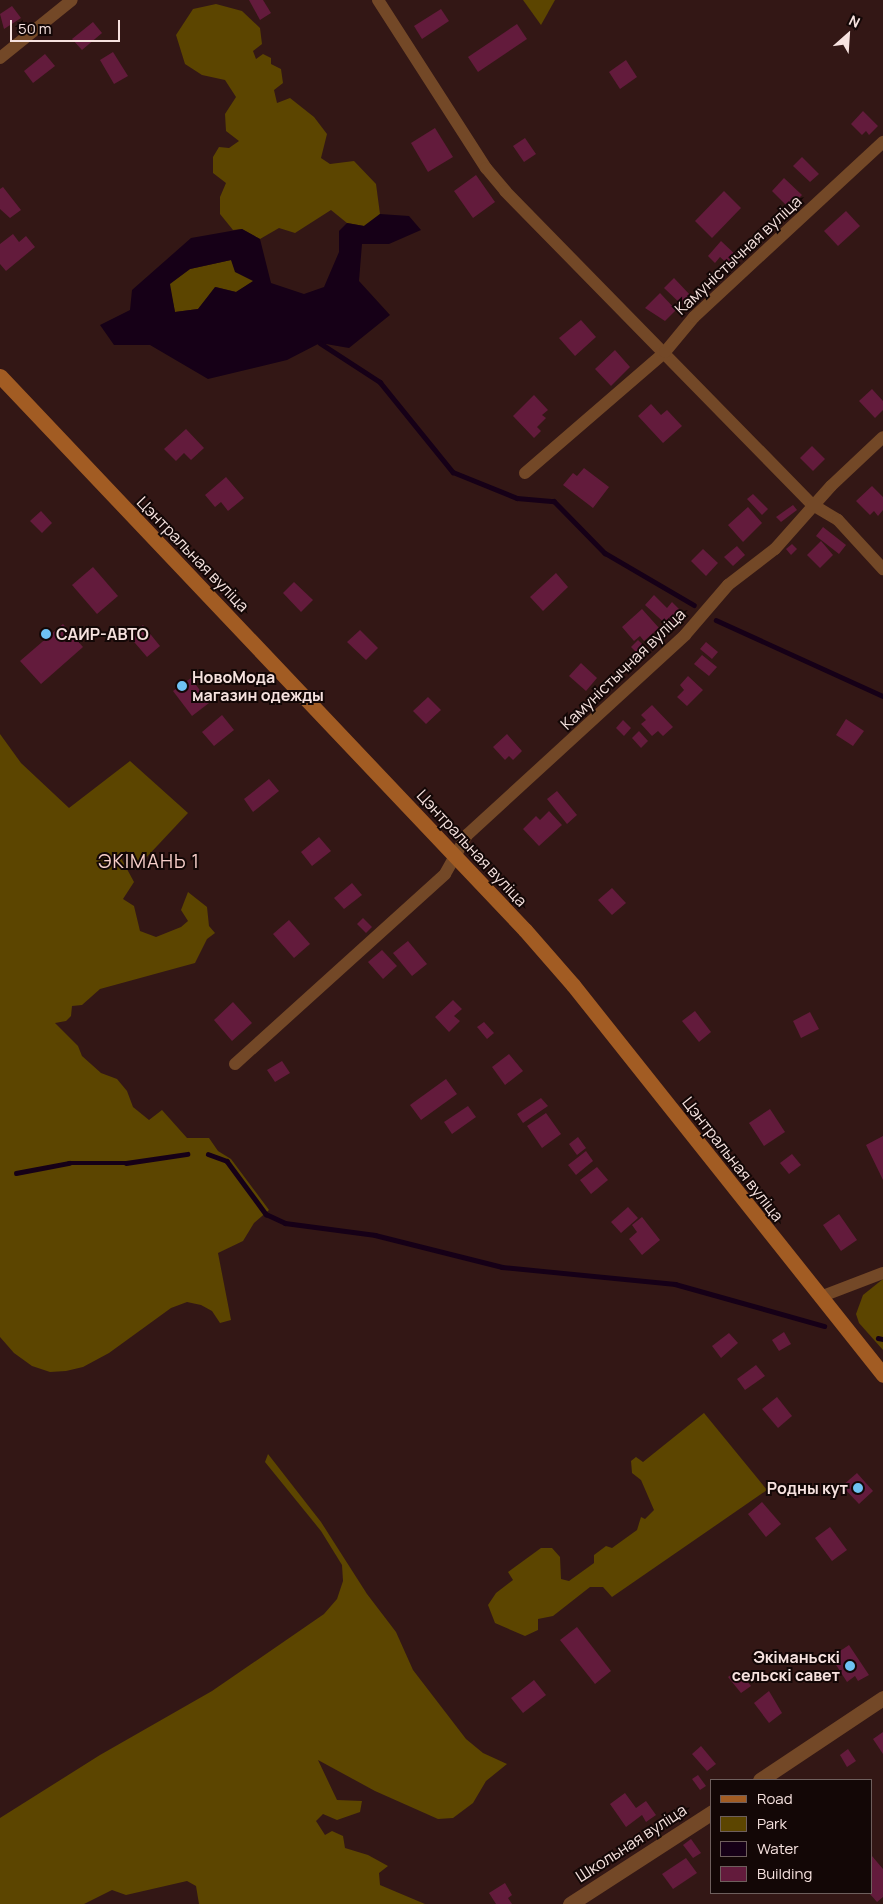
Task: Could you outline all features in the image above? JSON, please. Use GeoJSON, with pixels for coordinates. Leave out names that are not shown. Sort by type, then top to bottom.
{"type":"FeatureCollection","features":[{"type":"Feature","properties":{"kind":"main road","name":"Цэнтральная вуліца"},"geometry":{"type":"LineString","coordinates":[[0,376],[455,856],[573,985],[883,1374]]}},
{"type":"Feature","properties":{"kind":"street"},"geometry":{"type":"LineString","coordinates":[[0,58],[72,0]]}},
{"type":"Feature","properties":{"kind":"street"},"geometry":{"type":"LineString","coordinates":[[378,0],[505,191],[813,505],[838,520],[883,569]]}},
{"type":"Feature","properties":{"kind":"street","name":"Камуністычная вуліца"},"geometry":{"type":"LineString","coordinates":[[525,473],[665,352],[694,316],[883,142]]}},
{"type":"Feature","properties":{"kind":"street","name":"Камуністычная вуліца"},"geometry":{"type":"LineString","coordinates":[[235,1064],[445,874],[467,835],[686,635],[728,585],[770,554],[813,505],[883,437]]}},
{"type":"Feature","properties":{"kind":"street"},"geometry":{"type":"LineString","coordinates":[[820,1297],[883,1273]]}},
{"type":"Feature","properties":{"kind":"street"},"geometry":{"type":"LineString","coordinates":[[762,1779],[883,1698]]}},
{"type":"Feature","properties":{"kind":"street","name":"Школьная вуліца"},"geometry":{"type":"LineString","coordinates":[[570,1904],[710,1813]]}},
{"type":"Feature","properties":{"kind":"green space"},"geometry":{"type":"Polygon","coordinates":[[[523,0],[555,0],[541,25],[523,0]]]}},
{"type":"Feature","properties":{"kind":"green space"},"geometry":{"type":"Polygon","coordinates":[[[216,4],[242,11],[260,28],[262,44],[253,51],[256,59],[263,54],[271,58],[271,64],[281,69],[283,83],[274,90],[277,103],[290,98],[314,117],[327,134],[321,158],[330,164],[354,161],[376,184],[380,214],[364,226],[347,223],[331,210],[295,233],[279,228],[260,239],[242,229],[233,230],[220,214],[220,197],[226,183],[213,173],[213,157],[219,147],[229,148],[239,141],[226,131],[225,114],[236,97],[225,80],[202,75],[185,64],[176,35],[193,9],[216,4]]]}},
{"type":"Feature","properties":{"kind":"green space"},"geometry":{"type":"Polygon","coordinates":[[[231,260],[254,281],[236,292],[216,287],[198,309],[175,312],[169,284],[190,269],[231,260]]]}},
{"type":"Feature","properties":{"kind":"green space"},"geometry":{"type":"Polygon","coordinates":[[[0,734],[21,763],[69,808],[130,761],[188,813],[143,861],[137,861],[126,851],[120,856],[134,882],[123,899],[134,906],[140,931],[156,937],[181,927],[188,921],[181,910],[188,892],[207,907],[209,926],[215,933],[207,939],[195,963],[100,989],[82,1005],[72,1006],[71,1016],[66,1021],[55,1023],[78,1046],[82,1056],[101,1073],[117,1079],[127,1091],[133,1107],[149,1120],[162,1110],[187,1138],[209,1138],[218,1151],[231,1159],[269,1210],[254,1223],[243,1241],[218,1253],[231,1320],[220,1323],[212,1311],[201,1305],[187,1302],[171,1308],[109,1353],[83,1367],[66,1371],[50,1372],[32,1366],[14,1353],[0,1337],[0,734]]]}},
{"type":"Feature","properties":{"kind":"green space"},"geometry":{"type":"Polygon","coordinates":[[[883,1279],[883,1350],[859,1323],[856,1314],[863,1295],[883,1279]]]}},
{"type":"Feature","properties":{"kind":"green space"},"geometry":{"type":"Polygon","coordinates":[[[704,1413],[767,1490],[612,1597],[603,1587],[590,1587],[553,1616],[538,1619],[538,1630],[525,1636],[495,1623],[488,1605],[496,1593],[513,1580],[508,1572],[541,1548],[552,1548],[560,1557],[561,1579],[569,1581],[594,1563],[594,1555],[606,1546],[612,1548],[637,1530],[641,1517],[645,1519],[654,1510],[641,1480],[632,1473],[631,1461],[636,1457],[643,1462],[704,1413]]]}},
{"type":"Feature","properties":{"kind":"green space"},"geometry":{"type":"Polygon","coordinates":[[[268,1454],[321,1522],[367,1594],[396,1632],[413,1670],[466,1739],[483,1753],[507,1764],[486,1781],[473,1803],[453,1818],[438,1819],[375,1791],[318,1760],[337,1800],[362,1801],[360,1812],[337,1820],[323,1814],[316,1821],[325,1835],[332,1831],[343,1836],[345,1848],[368,1855],[388,1866],[379,1873],[380,1885],[425,1904],[199,1904],[196,1886],[187,1881],[126,1895],[112,1890],[84,1904],[0,1904],[0,1818],[100,1755],[212,1691],[324,1614],[337,1599],[343,1581],[342,1565],[321,1531],[265,1462],[268,1454]]]}},
{"type":"Feature","properties":{"kind":"water"},"geometry":{"type":"Polygon","coordinates":[[[380,214],[409,216],[421,230],[389,244],[362,244],[359,281],[390,315],[349,348],[320,343],[287,360],[208,379],[150,345],[114,345],[100,325],[130,310],[132,290],[191,238],[242,229],[260,239],[271,283],[304,294],[324,287],[339,252],[339,231],[347,223],[364,226],[380,214]],[[231,260],[190,269],[170,284],[175,312],[198,309],[215,287],[236,292],[253,281],[235,272],[231,260]]]}},
{"type":"Feature","properties":{"kind":"building"},"geometry":{"type":"Polygon","coordinates":[[[249,0],[263,0],[271,13],[260,20],[249,0]]]}},
{"type":"Feature","properties":{"kind":"building"},"geometry":{"type":"Polygon","coordinates":[[[12,6],[21,18],[4,29],[0,14],[12,6]]]}},
{"type":"Feature","properties":{"kind":"building"},"geometry":{"type":"Polygon","coordinates":[[[441,9],[449,21],[422,39],[414,26],[441,9]]]}},
{"type":"Feature","properties":{"kind":"building"},"geometry":{"type":"Polygon","coordinates":[[[93,22],[102,33],[82,50],[72,39],[93,22]]]}},
{"type":"Feature","properties":{"kind":"building"},"geometry":{"type":"Polygon","coordinates":[[[517,24],[527,39],[478,72],[468,57],[517,24]]]}},
{"type":"Feature","properties":{"kind":"building"},"geometry":{"type":"Polygon","coordinates":[[[113,52],[128,76],[114,84],[100,60],[113,52]]]}},
{"type":"Feature","properties":{"kind":"building"},"geometry":{"type":"Polygon","coordinates":[[[45,54],[55,66],[33,83],[24,71],[45,54]]]}},
{"type":"Feature","properties":{"kind":"building"},"geometry":{"type":"Polygon","coordinates":[[[626,60],[637,77],[620,89],[609,72],[626,60]]]}},
{"type":"Feature","properties":{"kind":"building"},"geometry":{"type":"Polygon","coordinates":[[[863,111],[878,126],[869,135],[866,131],[862,135],[851,124],[863,111]]]}},
{"type":"Feature","properties":{"kind":"building"},"geometry":{"type":"Polygon","coordinates":[[[435,128],[453,157],[428,172],[411,143],[435,128]]]}},
{"type":"Feature","properties":{"kind":"building"},"geometry":{"type":"Polygon","coordinates":[[[525,138],[536,154],[524,162],[513,146],[525,138]]]}},
{"type":"Feature","properties":{"kind":"building"},"geometry":{"type":"Polygon","coordinates":[[[802,157],[819,174],[810,182],[793,166],[802,157]]]}},
{"type":"Feature","properties":{"kind":"building"},"geometry":{"type":"Polygon","coordinates":[[[476,175],[495,202],[473,218],[454,191],[476,175]]]}},
{"type":"Feature","properties":{"kind":"building"},"geometry":{"type":"Polygon","coordinates":[[[784,178],[802,195],[789,208],[772,191],[784,178]]]}},
{"type":"Feature","properties":{"kind":"building"},"geometry":{"type":"Polygon","coordinates":[[[3,187],[21,210],[10,218],[0,209],[0,189],[3,187]]]}},
{"type":"Feature","properties":{"kind":"building"},"geometry":{"type":"Polygon","coordinates":[[[724,191],[741,208],[712,238],[695,221],[724,191]]]}},
{"type":"Feature","properties":{"kind":"building"},"geometry":{"type":"Polygon","coordinates":[[[846,211],[860,226],[838,246],[824,231],[846,211]]]}},
{"type":"Feature","properties":{"kind":"building"},"geometry":{"type":"Polygon","coordinates":[[[13,234],[19,242],[26,236],[35,247],[6,271],[0,264],[0,244],[13,234]]]}},
{"type":"Feature","properties":{"kind":"building"},"geometry":{"type":"Polygon","coordinates":[[[721,241],[737,256],[729,265],[720,257],[715,263],[708,256],[721,241]]]}},
{"type":"Feature","properties":{"kind":"building"},"geometry":{"type":"Polygon","coordinates":[[[674,278],[691,296],[682,305],[664,288],[674,278]]]}},
{"type":"Feature","properties":{"kind":"building"},"geometry":{"type":"Polygon","coordinates":[[[660,293],[676,310],[665,321],[645,308],[660,293]]]}},
{"type":"Feature","properties":{"kind":"building"},"geometry":{"type":"Polygon","coordinates":[[[581,320],[596,337],[575,356],[559,338],[581,320]]]}},
{"type":"Feature","properties":{"kind":"building"},"geometry":{"type":"Polygon","coordinates":[[[615,350],[630,367],[611,386],[595,369],[615,350]]]}},
{"type":"Feature","properties":{"kind":"building"},"geometry":{"type":"Polygon","coordinates":[[[872,389],[883,401],[883,410],[875,418],[859,401],[872,389]]]}},
{"type":"Feature","properties":{"kind":"building"},"geometry":{"type":"Polygon","coordinates":[[[534,395],[548,410],[542,415],[546,418],[537,427],[541,431],[534,438],[513,416],[534,395]]]}},
{"type":"Feature","properties":{"kind":"building"},"geometry":{"type":"Polygon","coordinates":[[[651,404],[661,415],[667,410],[682,426],[663,443],[638,416],[651,404]]]}},
{"type":"Feature","properties":{"kind":"building"},"geometry":{"type":"Polygon","coordinates":[[[186,429],[204,448],[191,460],[184,453],[176,461],[164,449],[186,429]]]}},
{"type":"Feature","properties":{"kind":"building"},"geometry":{"type":"Polygon","coordinates":[[[812,446],[825,459],[813,471],[800,458],[812,446]]]}},
{"type":"Feature","properties":{"kind":"building"},"geometry":{"type":"Polygon","coordinates":[[[584,468],[609,487],[593,508],[563,485],[573,473],[577,476],[584,468]]]}},
{"type":"Feature","properties":{"kind":"building"},"geometry":{"type":"Polygon","coordinates":[[[226,477],[244,498],[228,511],[221,502],[215,507],[205,495],[226,477]]]}},
{"type":"Feature","properties":{"kind":"building"},"geometry":{"type":"Polygon","coordinates":[[[872,486],[883,497],[883,510],[878,516],[874,511],[870,515],[856,501],[872,486]]]}},
{"type":"Feature","properties":{"kind":"building"},"geometry":{"type":"Polygon","coordinates":[[[753,494],[768,509],[762,515],[747,499],[753,494]]]}},
{"type":"Feature","properties":{"kind":"building"},"geometry":{"type":"Polygon","coordinates":[[[793,505],[797,510],[781,522],[776,517],[793,505]]]}},
{"type":"Feature","properties":{"kind":"building"},"geometry":{"type":"Polygon","coordinates":[[[748,507],[762,523],[743,542],[728,525],[748,507]]]}},
{"type":"Feature","properties":{"kind":"building"},"geometry":{"type":"Polygon","coordinates":[[[41,511],[52,523],[42,533],[30,521],[41,511]]]}},
{"type":"Feature","properties":{"kind":"building"},"geometry":{"type":"Polygon","coordinates":[[[823,527],[846,545],[839,554],[816,536],[823,527]]]}},
{"type":"Feature","properties":{"kind":"building"},"geometry":{"type":"Polygon","coordinates":[[[821,541],[833,555],[820,568],[807,555],[821,541]]]}},
{"type":"Feature","properties":{"kind":"building"},"geometry":{"type":"Polygon","coordinates":[[[792,544],[797,549],[791,555],[786,549],[792,544]]]}},
{"type":"Feature","properties":{"kind":"building"},"geometry":{"type":"Polygon","coordinates":[[[737,546],[745,555],[733,566],[724,557],[737,546]]]}},
{"type":"Feature","properties":{"kind":"building"},"geometry":{"type":"Polygon","coordinates":[[[703,549],[718,563],[706,576],[691,561],[703,549]]]}},
{"type":"Feature","properties":{"kind":"building"},"geometry":{"type":"Polygon","coordinates":[[[93,567],[118,596],[97,614],[72,585],[93,567]]]}},
{"type":"Feature","properties":{"kind":"building"},"geometry":{"type":"Polygon","coordinates":[[[556,573],[568,587],[543,611],[530,597],[556,573]]]}},
{"type":"Feature","properties":{"kind":"building"},"geometry":{"type":"Polygon","coordinates":[[[294,582],[313,600],[301,612],[283,593],[294,582]]]}},
{"type":"Feature","properties":{"kind":"building"},"geometry":{"type":"Polygon","coordinates":[[[654,595],[667,608],[672,602],[686,616],[670,628],[645,605],[654,595]]]}},
{"type":"Feature","properties":{"kind":"building"},"geometry":{"type":"Polygon","coordinates":[[[642,609],[659,628],[644,641],[640,636],[634,641],[622,627],[642,609]]]}},
{"type":"Feature","properties":{"kind":"building"},"geometry":{"type":"Polygon","coordinates":[[[63,624],[83,647],[41,684],[20,661],[63,624]]]}},
{"type":"Feature","properties":{"kind":"building"},"geometry":{"type":"Polygon","coordinates":[[[143,625],[160,646],[147,657],[129,636],[143,625]]]}},
{"type":"Feature","properties":{"kind":"building"},"geometry":{"type":"Polygon","coordinates":[[[360,630],[378,648],[366,660],[347,642],[360,630]]]}},
{"type":"Feature","properties":{"kind":"building"},"geometry":{"type":"Polygon","coordinates":[[[638,640],[648,650],[641,657],[631,647],[638,640]]]}},
{"type":"Feature","properties":{"kind":"building"},"geometry":{"type":"Polygon","coordinates":[[[706,642],[718,652],[712,659],[700,649],[706,642]]]}},
{"type":"Feature","properties":{"kind":"building"},"geometry":{"type":"Polygon","coordinates":[[[702,655],[717,667],[709,676],[694,664],[702,655]]]}},
{"type":"Feature","properties":{"kind":"building"},"geometry":{"type":"Polygon","coordinates":[[[581,663],[597,678],[586,691],[569,676],[581,663]]]}},
{"type":"Feature","properties":{"kind":"building"},"geometry":{"type":"Polygon","coordinates":[[[688,676],[703,690],[687,706],[677,697],[684,690],[680,685],[688,676]]]}},
{"type":"Feature","properties":{"kind":"building"},"geometry":{"type":"Polygon","coordinates":[[[191,678],[209,703],[192,716],[173,691],[191,678]]]}},
{"type":"Feature","properties":{"kind":"building"},"geometry":{"type":"Polygon","coordinates":[[[428,697],[441,710],[426,724],[413,711],[428,697]]]}},
{"type":"Feature","properties":{"kind":"building"},"geometry":{"type":"Polygon","coordinates":[[[652,705],[673,727],[663,736],[658,731],[652,736],[641,724],[646,720],[641,715],[652,705]]]}},
{"type":"Feature","properties":{"kind":"building"},"geometry":{"type":"Polygon","coordinates":[[[222,715],[234,730],[214,746],[202,732],[222,715]]]}},
{"type":"Feature","properties":{"kind":"building"},"geometry":{"type":"Polygon","coordinates":[[[846,719],[864,731],[853,746],[836,735],[846,719]]]}},
{"type":"Feature","properties":{"kind":"building"},"geometry":{"type":"Polygon","coordinates":[[[623,720],[631,728],[624,736],[616,728],[623,720]]]}},
{"type":"Feature","properties":{"kind":"building"},"geometry":{"type":"Polygon","coordinates":[[[639,731],[648,741],[641,748],[632,738],[639,731]]]}},
{"type":"Feature","properties":{"kind":"building"},"geometry":{"type":"Polygon","coordinates":[[[507,734],[522,751],[513,760],[509,756],[505,760],[493,747],[507,734]]]}},
{"type":"Feature","properties":{"kind":"building"},"geometry":{"type":"Polygon","coordinates":[[[269,779],[279,791],[253,812],[244,799],[269,779]]]}},
{"type":"Feature","properties":{"kind":"building"},"geometry":{"type":"Polygon","coordinates":[[[557,791],[577,815],[567,824],[547,799],[557,791]]]}},
{"type":"Feature","properties":{"kind":"building"},"geometry":{"type":"Polygon","coordinates":[[[549,811],[562,825],[539,846],[523,829],[536,816],[540,820],[549,811]]]}},
{"type":"Feature","properties":{"kind":"building"},"geometry":{"type":"Polygon","coordinates":[[[319,837],[331,851],[312,866],[301,852],[319,837]]]}},
{"type":"Feature","properties":{"kind":"building"},"geometry":{"type":"Polygon","coordinates":[[[352,883],[362,895],[344,909],[334,898],[352,883]]]}},
{"type":"Feature","properties":{"kind":"building"},"geometry":{"type":"Polygon","coordinates":[[[612,888],[626,903],[612,915],[598,900],[612,888]]]}},
{"type":"Feature","properties":{"kind":"building"},"geometry":{"type":"Polygon","coordinates":[[[363,918],[372,927],[366,933],[357,924],[363,918]]]}},
{"type":"Feature","properties":{"kind":"building"},"geometry":{"type":"Polygon","coordinates":[[[289,920],[310,944],[294,958],[273,934],[289,920]]]}},
{"type":"Feature","properties":{"kind":"building"},"geometry":{"type":"Polygon","coordinates":[[[408,941],[427,964],[412,976],[393,953],[408,941]]]}},
{"type":"Feature","properties":{"kind":"building"},"geometry":{"type":"Polygon","coordinates":[[[382,950],[397,966],[383,979],[368,962],[382,950]]]}},
{"type":"Feature","properties":{"kind":"building"},"geometry":{"type":"Polygon","coordinates":[[[453,1000],[462,1009],[454,1016],[460,1021],[449,1032],[435,1017],[453,1000]]]}},
{"type":"Feature","properties":{"kind":"building"},"geometry":{"type":"Polygon","coordinates":[[[233,1002],[252,1023],[232,1041],[214,1020],[233,1002]]]}},
{"type":"Feature","properties":{"kind":"building"},"geometry":{"type":"Polygon","coordinates":[[[695,1011],[711,1032],[699,1042],[682,1021],[695,1011]]]}},
{"type":"Feature","properties":{"kind":"building"},"geometry":{"type":"Polygon","coordinates":[[[810,1012],[819,1029],[801,1038],[793,1021],[810,1012]]]}},
{"type":"Feature","properties":{"kind":"building"},"geometry":{"type":"Polygon","coordinates":[[[484,1022],[494,1033],[487,1039],[477,1027],[484,1022]]]}},
{"type":"Feature","properties":{"kind":"building"},"geometry":{"type":"Polygon","coordinates":[[[509,1054],[523,1071],[505,1085],[492,1067],[509,1054]]]}},
{"type":"Feature","properties":{"kind":"building"},"geometry":{"type":"Polygon","coordinates":[[[282,1061],[290,1073],[275,1082],[267,1070],[282,1061]]]}},
{"type":"Feature","properties":{"kind":"building"},"geometry":{"type":"Polygon","coordinates":[[[446,1079],[457,1094],[421,1120],[410,1105],[446,1079]]]}},
{"type":"Feature","properties":{"kind":"building"},"geometry":{"type":"Polygon","coordinates":[[[541,1098],[548,1106],[523,1123],[517,1114],[541,1098]]]}},
{"type":"Feature","properties":{"kind":"building"},"geometry":{"type":"Polygon","coordinates":[[[468,1106],[476,1117],[452,1134],[444,1122],[468,1106]]]}},
{"type":"Feature","properties":{"kind":"building"},"geometry":{"type":"Polygon","coordinates":[[[770,1109],[785,1132],[764,1146],[749,1123],[770,1109]]]}},
{"type":"Feature","properties":{"kind":"building"},"geometry":{"type":"Polygon","coordinates":[[[546,1113],[561,1134],[542,1148],[527,1126],[546,1113]]]}},
{"type":"Feature","properties":{"kind":"building"},"geometry":{"type":"Polygon","coordinates":[[[883,1136],[883,1180],[866,1145],[883,1136]]]}},
{"type":"Feature","properties":{"kind":"building"},"geometry":{"type":"Polygon","coordinates":[[[578,1137],[586,1148],[577,1155],[569,1144],[578,1137]]]}},
{"type":"Feature","properties":{"kind":"building"},"geometry":{"type":"Polygon","coordinates":[[[586,1151],[593,1161],[576,1175],[568,1165],[586,1151]]]}},
{"type":"Feature","properties":{"kind":"building"},"geometry":{"type":"Polygon","coordinates":[[[792,1154],[801,1165],[789,1174],[780,1163],[792,1154]]]}},
{"type":"Feature","properties":{"kind":"building"},"geometry":{"type":"Polygon","coordinates":[[[597,1167],[608,1180],[591,1194],[580,1180],[597,1167]]]}},
{"type":"Feature","properties":{"kind":"building"},"geometry":{"type":"Polygon","coordinates":[[[628,1207],[638,1218],[621,1233],[611,1222],[628,1207]]]}},
{"type":"Feature","properties":{"kind":"building"},"geometry":{"type":"Polygon","coordinates":[[[839,1214],[857,1240],[841,1251],[823,1225],[839,1214]]]}},
{"type":"Feature","properties":{"kind":"building"},"geometry":{"type":"Polygon","coordinates":[[[642,1217],[660,1240],[642,1255],[629,1239],[637,1232],[632,1225],[642,1217]]]}},
{"type":"Feature","properties":{"kind":"building"},"geometry":{"type":"Polygon","coordinates":[[[784,1332],[791,1344],[779,1351],[772,1340],[784,1332]]]}},
{"type":"Feature","properties":{"kind":"building"},"geometry":{"type":"Polygon","coordinates":[[[729,1333],[738,1343],[721,1358],[712,1346],[729,1333]]]}},
{"type":"Feature","properties":{"kind":"building"},"geometry":{"type":"Polygon","coordinates":[[[756,1365],[765,1376],[745,1390],[737,1379],[756,1365]]]}},
{"type":"Feature","properties":{"kind":"building"},"geometry":{"type":"Polygon","coordinates":[[[777,1397],[792,1416],[778,1428],[762,1409],[777,1397]]]}},
{"type":"Feature","properties":{"kind":"building","name":"Родны кут"},"geometry":{"type":"Polygon","coordinates":[[[857,1473],[873,1491],[859,1504],[842,1486],[857,1473]]]}},
{"type":"Feature","properties":{"kind":"building"},"geometry":{"type":"Polygon","coordinates":[[[762,1502],[781,1524],[766,1537],[748,1514],[762,1502]]]}},
{"type":"Feature","properties":{"kind":"building"},"geometry":{"type":"Polygon","coordinates":[[[830,1527],[847,1550],[832,1561],[815,1538],[830,1527]]]}},
{"type":"Feature","properties":{"kind":"building"},"geometry":{"type":"Polygon","coordinates":[[[577,1627],[611,1671],[595,1684],[560,1640],[577,1627]]]}},
{"type":"Feature","properties":{"kind":"building","name":"Экіманьскі сельскі савет"},"geometry":{"type":"Polygon","coordinates":[[[849,1645],[869,1675],[858,1681],[855,1676],[847,1682],[831,1657],[849,1645]]]}},
{"type":"Feature","properties":{"kind":"building"},"geometry":{"type":"Polygon","coordinates":[[[738,1670],[751,1686],[741,1693],[728,1677],[738,1670]]]}},
{"type":"Feature","properties":{"kind":"building"},"geometry":{"type":"Polygon","coordinates":[[[534,1680],[546,1695],[523,1713],[511,1698],[534,1680]]]}},
{"type":"Feature","properties":{"kind":"building"},"geometry":{"type":"Polygon","coordinates":[[[769,1691],[782,1713],[769,1723],[754,1703],[769,1691]]]}},
{"type":"Feature","properties":{"kind":"building"},"geometry":{"type":"Polygon","coordinates":[[[883,1732],[883,1754],[873,1739],[883,1732]]]}},
{"type":"Feature","properties":{"kind":"building"},"geometry":{"type":"Polygon","coordinates":[[[701,1746],[716,1764],[707,1771],[692,1754],[701,1746]]]}},
{"type":"Feature","properties":{"kind":"building"},"geometry":{"type":"Polygon","coordinates":[[[848,1749],[856,1761],[847,1767],[840,1755],[848,1749]]]}},
{"type":"Feature","properties":{"kind":"building"},"geometry":{"type":"Polygon","coordinates":[[[698,1775],[706,1786],[700,1790],[692,1779],[698,1775]]]}},
{"type":"Feature","properties":{"kind":"building"},"geometry":{"type":"Polygon","coordinates":[[[625,1793],[636,1808],[646,1801],[656,1815],[646,1822],[642,1815],[626,1827],[610,1804],[625,1793]]]}},
{"type":"Feature","properties":{"kind":"building"},"geometry":{"type":"Polygon","coordinates":[[[691,1839],[701,1853],[693,1858],[683,1845],[691,1839]]]}},
{"type":"Feature","properties":{"kind":"building"},"geometry":{"type":"Polygon","coordinates":[[[873,1857],[883,1869],[883,1897],[877,1902],[870,1894],[873,1894],[873,1857]]]}},
{"type":"Feature","properties":{"kind":"building"},"geometry":{"type":"Polygon","coordinates":[[[686,1858],[697,1873],[673,1889],[662,1874],[686,1858]]]}},
{"type":"Feature","properties":{"kind":"building"},"geometry":{"type":"Polygon","coordinates":[[[505,1883],[512,1895],[508,1898],[512,1904],[496,1904],[489,1893],[505,1883]]]}},
{"type":"Feature","properties":{"kind":"waterway"},"geometry":{"type":"LineString","coordinates":[[320,343],[380,382],[453,472],[517,498],[554,501],[605,553],[694,605]]}},
{"type":"Feature","properties":{"kind":"waterway"},"geometry":{"type":"LineString","coordinates":[[716,620],[883,696]]}},
{"type":"Feature","properties":{"kind":"waterway"},"geometry":{"type":"LineString","coordinates":[[16,1173],[69,1163],[126,1163],[187,1154]]}},
{"type":"Feature","properties":{"kind":"waterway"},"geometry":{"type":"LineString","coordinates":[[208,1154],[227,1161],[266,1214],[285,1223],[375,1235],[502,1267],[675,1284],[824,1326]]}},
{"type":"Feature","properties":{"kind":"waterway"},"geometry":{"type":"LineString","coordinates":[[878,1338],[883,1339]]}},
{"type":"Feature","properties":{"kind":"place","name":"САИР-АВТО"},"geometry":{"type":"Point","coordinates":[46,634]}},
{"type":"Feature","properties":{"kind":"place","name":"НовоМода магазин одежды"},"geometry":{"type":"Point","coordinates":[182,686]}},
{"type":"Feature","properties":{"kind":"place","name":"Родны кут"},"geometry":{"type":"Point","coordinates":[858,1488]}},
{"type":"Feature","properties":{"kind":"place","name":"Экіманьскі сельскі савет"},"geometry":{"type":"Point","coordinates":[850,1666]}},
{"type":"Feature","properties":{"kind":"district","name":"ЭКІМАНЬ 1"},"geometry":{"type":"Point","coordinates":[149,862]}}]}
